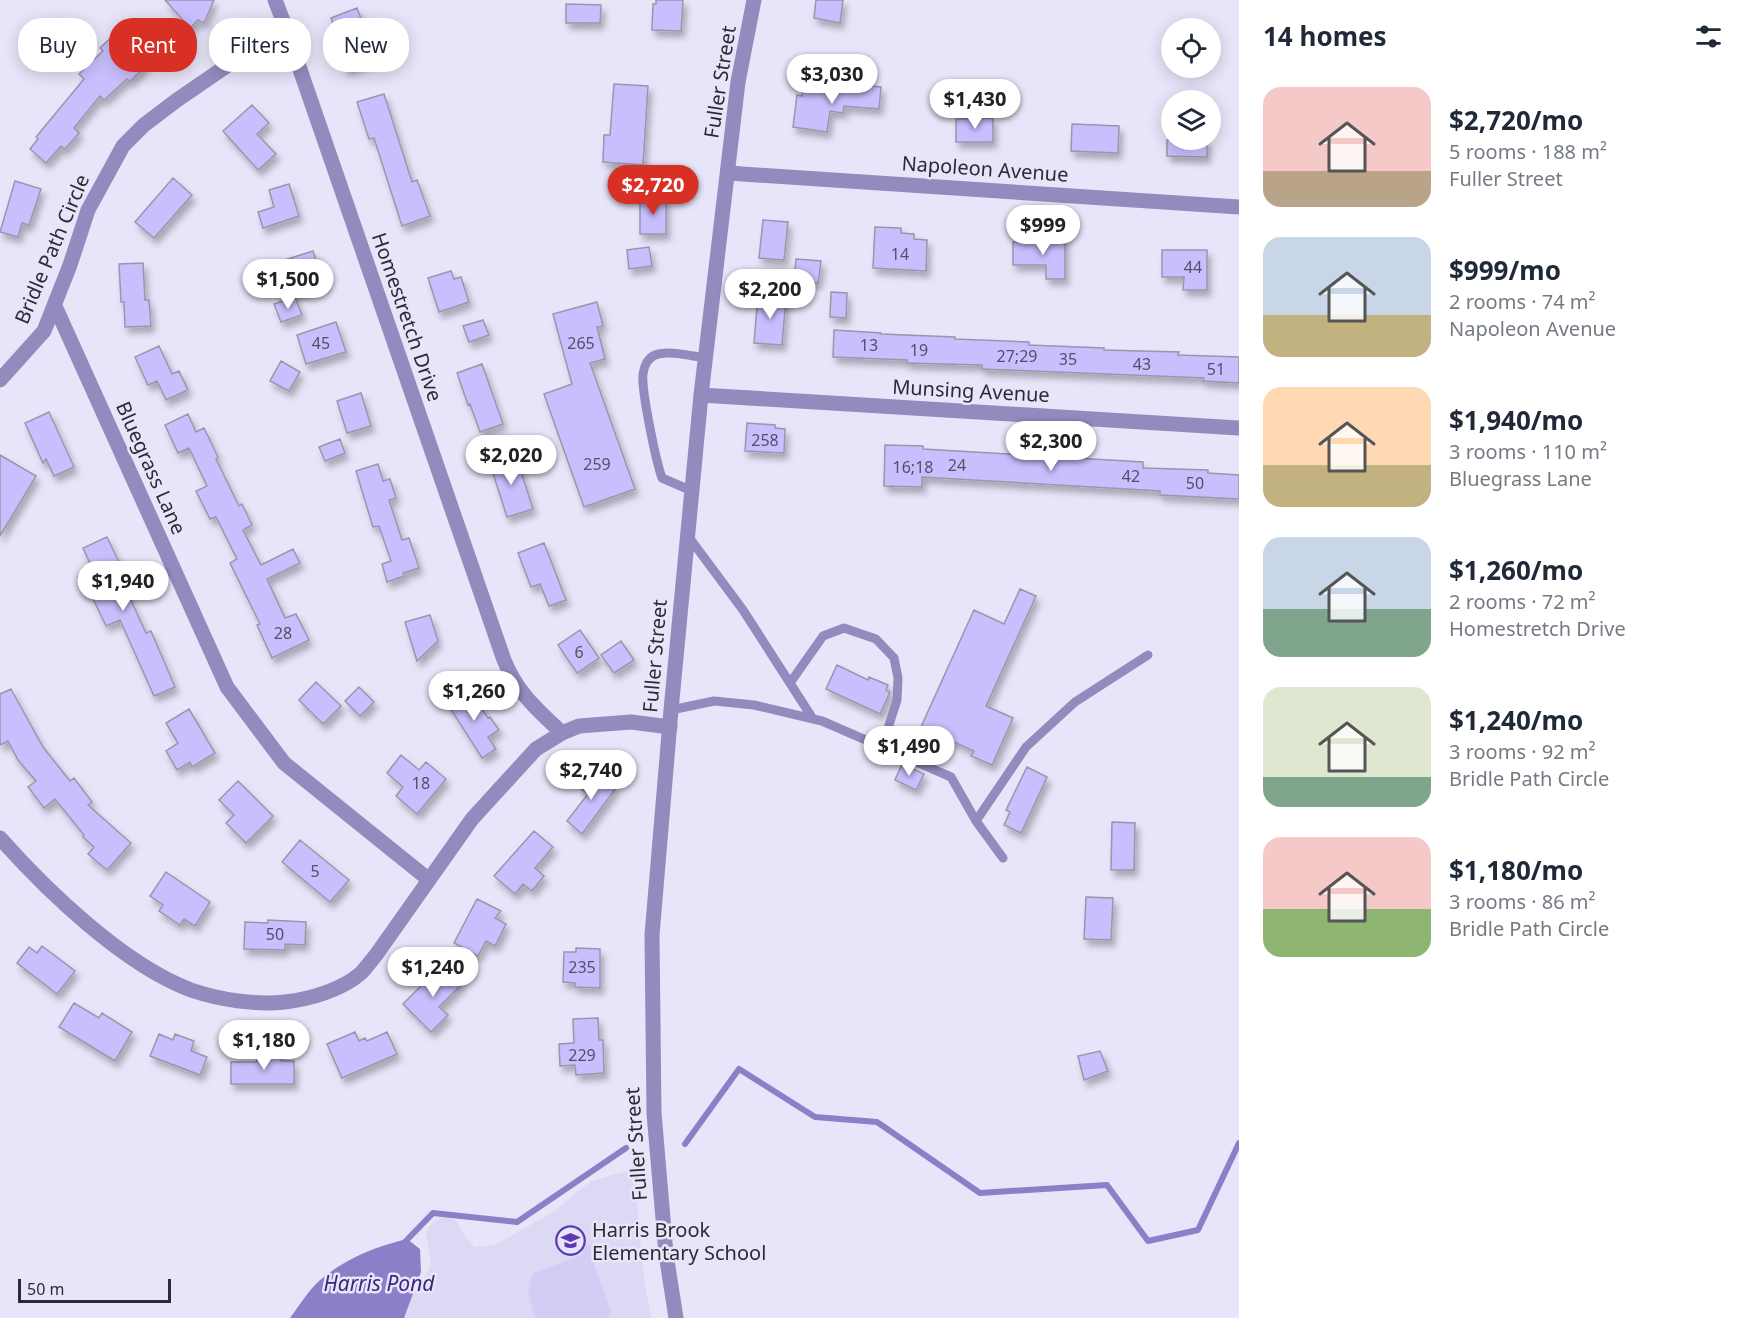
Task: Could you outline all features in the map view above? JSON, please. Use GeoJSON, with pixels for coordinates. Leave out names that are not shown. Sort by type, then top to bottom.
{"type":"FeatureCollection","features":[{"type":"Feature","properties":{"kind":"street","name":"Homestretch Drive"},"geometry":{"type":"LineString","coordinates":[[275,0],[282,18]]}},
{"type":"Feature","properties":{"kind":"street","name":"Fuller Street"},"geometry":{"type":"LineString","coordinates":[[676,1318],[666,1254],[656,1143],[652,1034],[652,935],[701,395],[738,82],[754,0]]}},
{"type":"Feature","properties":{"kind":"street","name":"Bridle Path Circle"},"geometry":{"type":"LineString","coordinates":[[0,380],[44,332],[88,210],[123,146],[144,125],[218,72]]}},
{"type":"Feature","properties":{"kind":"street","name":"Homestretch Drive"},"geometry":{"type":"LineString","coordinates":[[301,72],[504,660],[517,687],[543,717],[562,733]]}},
{"type":"Feature","properties":{"kind":"street","name":"Napoleon Avenue"},"geometry":{"type":"LineString","coordinates":[[728,173],[1239,207]]}},
{"type":"Feature","properties":{"kind":"street","name":"Bluegrass Lane"},"geometry":{"type":"LineString","coordinates":[[55,306],[227,687],[284,763],[428,879]]}},
{"type":"Feature","properties":{"kind":"street","name":"Munsing Avenue"},"geometry":{"type":"LineString","coordinates":[[701,395],[1239,428]]}},
{"type":"Feature","properties":{"kind":"street"},"geometry":{"type":"LineString","coordinates":[[0,838],[63,903],[114,945],[145,966],[193,991],[268,1004],[304,999],[343,984],[361,973],[472,819],[536,749],[562,733],[579,726],[631,722],[670,727]]}},
{"type":"Feature","properties":{"kind":"lane"},"geometry":{"type":"LineString","coordinates":[[692,491],[662,478],[642,376],[648,361],[656,355],[706,357]]}},
{"type":"Feature","properties":{"kind":"lane"},"geometry":{"type":"LineString","coordinates":[[688,536],[743,610],[813,719]]}},
{"type":"Feature","properties":{"kind":"lane"},"geometry":{"type":"LineString","coordinates":[[790,683],[823,636],[844,628],[876,639],[894,658],[898,678],[897,700],[882,747]]}},
{"type":"Feature","properties":{"kind":"lane"},"geometry":{"type":"LineString","coordinates":[[976,821],[1026,747],[1075,702],[1148,655]]}},
{"type":"Feature","properties":{"kind":"lane"},"geometry":{"type":"LineString","coordinates":[[671,710],[714,701],[753,705],[813,719],[951,777],[976,821],[1003,858]]}},
{"type":"Feature","properties":{"kind":"shaded area","name":"Harris Brook Elementary School"},"geometry":{"type":"Polygon","coordinates":[[[634,1169],[643,1271],[651,1318],[382,1318],[405,1290],[423,1280],[431,1265],[426,1232],[432,1223],[449,1217],[457,1222],[465,1237],[475,1247],[495,1245],[553,1212],[591,1181],[634,1169]]]}},
{"type":"Feature","properties":{"kind":"shaded area"},"geometry":{"type":"Polygon","coordinates":[[[588,1245],[596,1246],[601,1254],[594,1265],[611,1311],[609,1318],[535,1318],[528,1291],[533,1273],[582,1255],[583,1248],[588,1245]]]}},
{"type":"Feature","properties":{"kind":"water","name":"Harris Pond"},"geometry":{"type":"Polygon","coordinates":[[[407,1239],[420,1249],[421,1272],[404,1318],[290,1318],[307,1294],[329,1273],[372,1250],[407,1239]]]}},
{"type":"Feature","properties":{"kind":"building"},"geometry":{"type":"Polygon","coordinates":[[[165,0],[214,0],[204,23],[197,21],[197,18],[181,18],[165,0]]]}},
{"type":"Feature","properties":{"kind":"building"},"geometry":{"type":"Polygon","coordinates":[[[656,0],[683,0],[681,31],[652,30],[653,4],[656,4],[656,0]]]}},
{"type":"Feature","properties":{"kind":"building"},"geometry":{"type":"Polygon","coordinates":[[[816,0],[843,0],[840,23],[814,18],[816,0]]]}},
{"type":"Feature","properties":{"kind":"building"},"geometry":{"type":"Polygon","coordinates":[[[566,4],[601,5],[600,23],[566,23],[566,4]]]}},
{"type":"Feature","properties":{"kind":"building"},"geometry":{"type":"Polygon","coordinates":[[[357,8],[361,18],[331,18],[357,8]]]}},
{"type":"Feature","properties":{"kind":"building"},"geometry":{"type":"Polygon","coordinates":[[[109,40],[109,72],[140,72],[130,81],[127,79],[104,100],[100,96],[74,128],[79,133],[65,149],[61,146],[46,163],[30,149],[38,139],[36,137],[84,79],[79,74],[97,72],[97,57],[103,51],[100,48],[109,40]]]}},
{"type":"Feature","properties":{"kind":"building"},"geometry":{"type":"Polygon","coordinates":[[[614,84],[648,86],[643,165],[603,162],[604,135],[610,135],[614,84]]]}},
{"type":"Feature","properties":{"kind":"building"},"geometry":{"type":"Polygon","coordinates":[[[859,85],[881,87],[879,109],[844,106],[843,113],[830,111],[827,132],[793,127],[797,95],[802,96],[803,89],[830,92],[831,86],[859,89],[859,85]]]}},
{"type":"Feature","properties":{"kind":"building"},"geometry":{"type":"Polygon","coordinates":[[[384,94],[412,182],[417,180],[430,216],[402,226],[374,138],[369,139],[357,102],[384,94]]]}},
{"type":"Feature","properties":{"kind":"building"},"geometry":{"type":"Polygon","coordinates":[[[252,105],[269,123],[257,134],[276,154],[258,170],[223,131],[252,105]]]}},
{"type":"Feature","properties":{"kind":"building"},"geometry":{"type":"Polygon","coordinates":[[[993,118],[993,142],[956,142],[956,119],[993,118]]]}},
{"type":"Feature","properties":{"kind":"building"},"geometry":{"type":"Polygon","coordinates":[[[1072,124],[1119,126],[1118,153],[1071,151],[1072,124]]]}},
{"type":"Feature","properties":{"kind":"building"},"geometry":{"type":"Polygon","coordinates":[[[1167,150],[1207,150],[1207,157],[1167,156],[1167,150]]]}},
{"type":"Feature","properties":{"kind":"building"},"geometry":{"type":"Polygon","coordinates":[[[173,178],[192,195],[154,238],[135,222],[173,178]]]}},
{"type":"Feature","properties":{"kind":"building"},"geometry":{"type":"Polygon","coordinates":[[[15,181],[41,189],[29,225],[22,223],[18,237],[0,232],[15,181]]]}},
{"type":"Feature","properties":{"kind":"building"},"geometry":{"type":"Polygon","coordinates":[[[289,184],[299,216],[263,228],[258,212],[274,207],[269,190],[289,184]]]}},
{"type":"Feature","properties":{"kind":"building"},"geometry":{"type":"Polygon","coordinates":[[[640,199],[666,199],[666,234],[640,234],[640,199]]]}},
{"type":"Feature","properties":{"kind":"building"},"geometry":{"type":"Polygon","coordinates":[[[763,220],[788,222],[784,260],[759,258],[763,220]]]}},
{"type":"Feature","properties":{"kind":"building"},"geometry":{"type":"Polygon","coordinates":[[[875,227],[901,228],[901,233],[914,234],[914,239],[927,240],[926,271],[873,268],[875,227]]]}},
{"type":"Feature","properties":{"kind":"building"},"geometry":{"type":"Polygon","coordinates":[[[1034,238],[1065,238],[1065,279],[1046,279],[1046,265],[1013,265],[1013,242],[1034,242],[1034,238]]]}},
{"type":"Feature","properties":{"kind":"building"},"geometry":{"type":"Polygon","coordinates":[[[649,247],[652,266],[629,269],[627,250],[649,247]]]}},
{"type":"Feature","properties":{"kind":"building"},"geometry":{"type":"Polygon","coordinates":[[[1162,250],[1207,250],[1207,290],[1183,290],[1184,277],[1162,277],[1162,250]]]}},
{"type":"Feature","properties":{"kind":"building"},"geometry":{"type":"Polygon","coordinates":[[[313,251],[324,284],[283,297],[272,264],[313,251]]]}},
{"type":"Feature","properties":{"kind":"building"},"geometry":{"type":"Polygon","coordinates":[[[796,259],[821,261],[818,283],[794,280],[796,259]]]}},
{"type":"Feature","properties":{"kind":"building"},"geometry":{"type":"Polygon","coordinates":[[[143,263],[145,300],[149,300],[151,326],[125,327],[119,264],[143,263]]]}},
{"type":"Feature","properties":{"kind":"building"},"geometry":{"type":"Polygon","coordinates":[[[451,271],[454,279],[461,277],[469,302],[439,312],[428,278],[451,271]]]}},
{"type":"Feature","properties":{"kind":"building"},"geometry":{"type":"Polygon","coordinates":[[[831,292],[847,293],[846,318],[830,317],[831,292]]]}},
{"type":"Feature","properties":{"kind":"building"},"geometry":{"type":"Polygon","coordinates":[[[758,295],[786,298],[782,345],[754,343],[758,295]]]}},
{"type":"Feature","properties":{"kind":"building"},"geometry":{"type":"Polygon","coordinates":[[[295,297],[302,315],[281,322],[274,304],[295,297]]]}},
{"type":"Feature","properties":{"kind":"building"},"geometry":{"type":"Polygon","coordinates":[[[597,302],[603,326],[597,327],[605,359],[590,363],[635,489],[584,507],[544,394],[572,384],[553,314],[597,302]]]}},
{"type":"Feature","properties":{"kind":"building"},"geometry":{"type":"Polygon","coordinates":[[[483,320],[489,335],[469,342],[463,326],[483,320]]]}},
{"type":"Feature","properties":{"kind":"building"},"geometry":{"type":"Polygon","coordinates":[[[336,322],[346,352],[306,364],[297,335],[336,322]]]}},
{"type":"Feature","properties":{"kind":"building"},"geometry":{"type":"Polygon","coordinates":[[[834,330],[1029,342],[1029,345],[1104,348],[1104,350],[1179,352],[1178,355],[1239,357],[1239,383],[1203,381],[1204,378],[982,369],[982,365],[907,363],[907,360],[833,357],[834,330]]]}},
{"type":"Feature","properties":{"kind":"building"},"geometry":{"type":"Polygon","coordinates":[[[159,346],[172,374],[179,371],[188,390],[166,400],[157,381],[148,385],[135,357],[159,346]]]}},
{"type":"Feature","properties":{"kind":"building"},"geometry":{"type":"Polygon","coordinates":[[[281,361],[300,372],[289,391],[270,381],[281,361]]]}},
{"type":"Feature","properties":{"kind":"building"},"geometry":{"type":"Polygon","coordinates":[[[482,364],[503,424],[480,432],[457,373],[482,364]]]}},
{"type":"Feature","properties":{"kind":"building"},"geometry":{"type":"Polygon","coordinates":[[[361,393],[371,426],[347,433],[337,401],[361,393]]]}},
{"type":"Feature","properties":{"kind":"building"},"geometry":{"type":"Polygon","coordinates":[[[49,412],[74,467],[54,476],[46,459],[43,463],[25,423],[49,412]]]}},
{"type":"Feature","properties":{"kind":"building"},"geometry":{"type":"Polygon","coordinates":[[[188,414],[196,432],[204,428],[239,506],[242,504],[252,525],[243,530],[261,565],[293,549],[300,563],[267,579],[285,618],[296,614],[309,640],[272,658],[257,625],[260,624],[230,563],[237,559],[216,517],[210,519],[196,491],[207,486],[189,448],[178,453],[165,425],[188,414]]]}},
{"type":"Feature","properties":{"kind":"building"},"geometry":{"type":"Polygon","coordinates":[[[747,423],[775,425],[775,428],[785,429],[784,453],[745,451],[747,423]]]}},
{"type":"Feature","properties":{"kind":"building"},"geometry":{"type":"Polygon","coordinates":[[[340,439],[345,453],[325,461],[319,447],[340,439]]]}},
{"type":"Feature","properties":{"kind":"building"},"geometry":{"type":"Polygon","coordinates":[[[885,445],[1143,462],[1143,468],[1208,470],[1208,473],[1239,475],[1239,499],[1160,495],[1160,491],[922,477],[922,487],[884,486],[885,445]]]}},
{"type":"Feature","properties":{"kind":"building"},"geometry":{"type":"Polygon","coordinates":[[[0,455],[36,476],[0,536],[0,455]]]}},
{"type":"Feature","properties":{"kind":"building"},"geometry":{"type":"Polygon","coordinates":[[[516,456],[533,509],[507,517],[490,464],[516,456]]]}},
{"type":"Feature","properties":{"kind":"building"},"geometry":{"type":"Polygon","coordinates":[[[378,464],[383,481],[390,479],[396,498],[389,500],[402,540],[409,538],[419,568],[403,573],[404,576],[387,582],[382,564],[391,561],[379,526],[373,527],[356,471],[378,464]]]}},
{"type":"Feature","properties":{"kind":"building"},"geometry":{"type":"Polygon","coordinates":[[[107,537],[128,581],[123,583],[146,633],[151,631],[175,687],[154,696],[120,620],[106,626],[89,590],[84,592],[78,577],[93,570],[83,548],[107,537]]]}},
{"type":"Feature","properties":{"kind":"building"},"geometry":{"type":"Polygon","coordinates":[[[544,543],[566,600],[549,606],[540,584],[531,587],[518,553],[544,543]]]}},
{"type":"Feature","properties":{"kind":"building"},"geometry":{"type":"Polygon","coordinates":[[[1020,589],[1036,596],[986,706],[1013,718],[992,765],[971,756],[974,751],[921,727],[974,610],[1004,624],[1020,589]]]}},
{"type":"Feature","properties":{"kind":"building"},"geometry":{"type":"Polygon","coordinates":[[[430,615],[438,641],[417,661],[405,622],[430,615]]]}},
{"type":"Feature","properties":{"kind":"building"},"geometry":{"type":"Polygon","coordinates":[[[580,630],[599,658],[577,673],[558,645],[580,630]]]}},
{"type":"Feature","properties":{"kind":"building"},"geometry":{"type":"Polygon","coordinates":[[[621,641],[634,660],[614,673],[601,655],[621,641]]]}},
{"type":"Feature","properties":{"kind":"building"},"geometry":{"type":"Polygon","coordinates":[[[837,665],[868,680],[869,677],[888,685],[886,690],[890,692],[880,714],[826,689],[837,665]]]}},
{"type":"Feature","properties":{"kind":"building"},"geometry":{"type":"Polygon","coordinates":[[[316,682],[341,706],[323,724],[299,700],[316,682]]]}},
{"type":"Feature","properties":{"kind":"building"},"geometry":{"type":"Polygon","coordinates":[[[359,687],[374,702],[360,716],[345,701],[359,687]]]}},
{"type":"Feature","properties":{"kind":"building"},"geometry":{"type":"Polygon","coordinates":[[[11,689],[43,747],[70,781],[74,778],[92,802],[88,805],[131,843],[107,870],[88,854],[94,847],[83,837],[84,835],[55,799],[44,808],[28,787],[36,781],[18,760],[8,741],[0,745],[0,694],[11,689]]]}},
{"type":"Feature","properties":{"kind":"building"},"geometry":{"type":"Polygon","coordinates":[[[469,689],[499,730],[488,737],[496,749],[482,758],[447,703],[469,689]]]}},
{"type":"Feature","properties":{"kind":"building"},"geometry":{"type":"Polygon","coordinates":[[[189,709],[215,753],[192,767],[190,762],[177,770],[166,751],[178,743],[166,723],[189,709]]]}},
{"type":"Feature","properties":{"kind":"building"},"geometry":{"type":"Polygon","coordinates":[[[401,755],[419,770],[426,762],[446,779],[417,814],[396,796],[403,787],[387,773],[401,755]]]}},
{"type":"Feature","properties":{"kind":"building"},"geometry":{"type":"Polygon","coordinates":[[[902,764],[924,774],[916,790],[895,780],[902,764]]]}},
{"type":"Feature","properties":{"kind":"building"},"geometry":{"type":"Polygon","coordinates":[[[1027,767],[1047,777],[1021,833],[1004,825],[1010,812],[1006,810],[1027,767]]]}},
{"type":"Feature","properties":{"kind":"building"},"geometry":{"type":"Polygon","coordinates":[[[593,771],[616,788],[582,834],[567,821],[588,794],[580,788],[593,771]]]}},
{"type":"Feature","properties":{"kind":"building"},"geometry":{"type":"Polygon","coordinates":[[[238,781],[273,816],[246,843],[226,823],[234,815],[219,800],[238,781]]]}},
{"type":"Feature","properties":{"kind":"building"},"geometry":{"type":"Polygon","coordinates":[[[1112,822],[1135,823],[1134,870],[1111,870],[1112,822]]]}},
{"type":"Feature","properties":{"kind":"building"},"geometry":{"type":"Polygon","coordinates":[[[534,831],[553,847],[535,868],[544,876],[532,891],[523,884],[515,894],[494,876],[534,831]]]}},
{"type":"Feature","properties":{"kind":"building"},"geometry":{"type":"Polygon","coordinates":[[[300,840],[349,880],[330,902],[282,862],[300,840]]]}},
{"type":"Feature","properties":{"kind":"building"},"geometry":{"type":"Polygon","coordinates":[[[166,872],[210,902],[195,926],[184,919],[180,925],[159,911],[163,905],[150,896],[166,872]]]}},
{"type":"Feature","properties":{"kind":"building"},"geometry":{"type":"Polygon","coordinates":[[[1086,897],[1113,898],[1111,940],[1084,939],[1086,897]]]}},
{"type":"Feature","properties":{"kind":"building"},"geometry":{"type":"Polygon","coordinates":[[[477,899],[501,911],[495,918],[506,924],[495,946],[486,941],[478,956],[454,943],[477,899]]]}},
{"type":"Feature","properties":{"kind":"building"},"geometry":{"type":"Polygon","coordinates":[[[268,920],[306,922],[305,945],[285,944],[285,950],[244,949],[245,922],[268,923],[268,920]]]}},
{"type":"Feature","properties":{"kind":"building"},"geometry":{"type":"Polygon","coordinates":[[[42,946],[75,971],[57,994],[17,963],[29,947],[37,953],[42,946]]]}},
{"type":"Feature","properties":{"kind":"building"},"geometry":{"type":"Polygon","coordinates":[[[576,948],[600,949],[600,988],[575,987],[575,983],[563,982],[564,952],[576,952],[576,948]]]}},
{"type":"Feature","properties":{"kind":"building"},"geometry":{"type":"Polygon","coordinates":[[[442,965],[462,984],[439,1007],[448,1015],[431,1032],[403,1004],[442,965]]]}},
{"type":"Feature","properties":{"kind":"building"},"geometry":{"type":"Polygon","coordinates":[[[74,1003],[99,1018],[102,1013],[132,1032],[115,1061],[59,1027],[74,1003]]]}},
{"type":"Feature","properties":{"kind":"building"},"geometry":{"type":"Polygon","coordinates":[[[598,1018],[599,1040],[603,1040],[604,1073],[576,1075],[575,1065],[560,1066],[559,1044],[574,1043],[573,1019],[598,1018]]]}},
{"type":"Feature","properties":{"kind":"building"},"geometry":{"type":"Polygon","coordinates":[[[355,1032],[359,1041],[365,1038],[367,1041],[387,1032],[397,1054],[342,1078],[327,1044],[355,1032]]]}},
{"type":"Feature","properties":{"kind":"building"},"geometry":{"type":"Polygon","coordinates":[[[159,1034],[173,1040],[175,1034],[194,1041],[191,1051],[207,1057],[200,1075],[150,1056],[159,1034]]]}},
{"type":"Feature","properties":{"kind":"building"},"geometry":{"type":"Polygon","coordinates":[[[1100,1051],[1108,1071],[1084,1080],[1078,1056],[1100,1051]]]}},
{"type":"Feature","properties":{"kind":"building"},"geometry":{"type":"Polygon","coordinates":[[[281,1053],[281,1061],[294,1061],[294,1084],[231,1084],[231,1062],[257,1062],[257,1054],[281,1053]]]}},
{"type":"Feature","properties":{"kind":"waterway"},"geometry":{"type":"LineString","coordinates":[[685,1144],[739,1069],[815,1117],[877,1122],[980,1193],[1107,1185],[1148,1241],[1198,1230],[1239,1143]]}},
{"type":"Feature","properties":{"kind":"waterway"},"geometry":{"type":"LineString","coordinates":[[402,1245],[433,1213],[517,1222],[626,1148]]}},
{"type":"Feature","properties":{"kind":"place","name":"Harris Brook Elementary School"},"geometry":{"type":"Point","coordinates":[571,1241]}}]}
